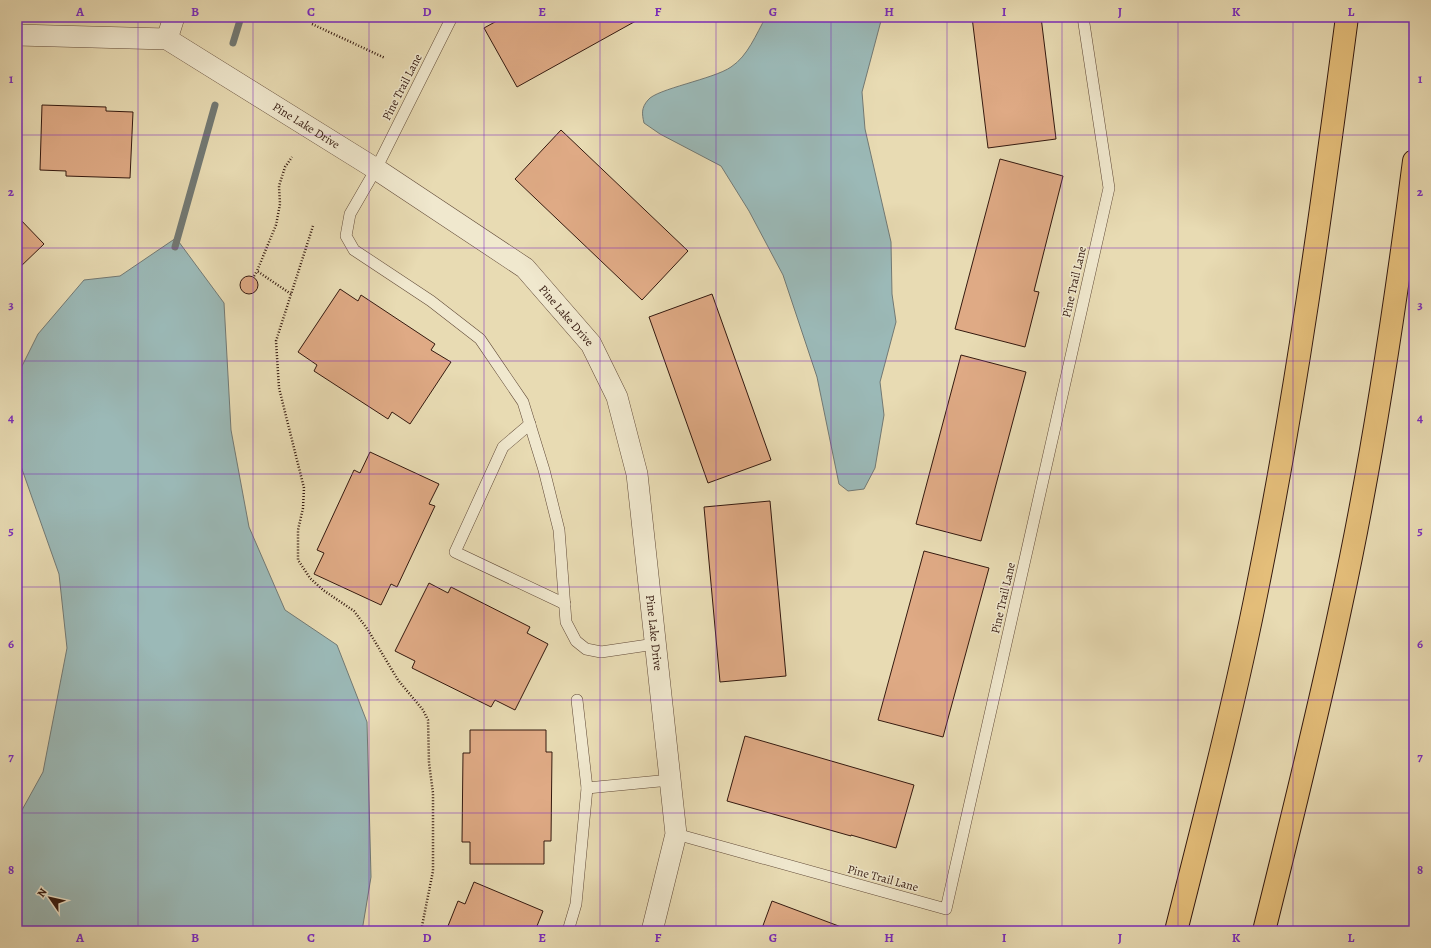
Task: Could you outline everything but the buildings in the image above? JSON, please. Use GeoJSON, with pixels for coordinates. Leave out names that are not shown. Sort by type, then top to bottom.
{"type":"FeatureCollection","features":[{"type":"Feature","properties":{"kind":"highway"},"geometry":{"type":"LineString","coordinates":[[1176,931],[1214,783],[1258,586],[1283,456],[1312,277],[1347,17]]}},
{"type":"Feature","properties":{"kind":"highway"},"geometry":{"type":"LineString","coordinates":[[1264,931],[1295,808],[1342,604],[1398,292],[1414,161]]}},
{"type":"Feature","properties":{"kind":"street"},"geometry":{"type":"LineString","coordinates":[[167,40],[174,17]]}},
{"type":"Feature","properties":{"kind":"street","name":"Pine Lake Drive"},"geometry":{"type":"LineString","coordinates":[[17,34],[167,40],[376,169],[525,268],[591,344],[617,397],[637,474],[676,834],[652,931]]}},
{"type":"Feature","properties":{"kind":"lane","name":"Pine Trail Lane"},"geometry":{"type":"LineString","coordinates":[[452,17],[376,169],[350,214],[346,236],[354,250],[431,301],[480,339],[524,402],[560,530],[566,622],[576,641],[586,649],[602,652],[655,644]]}},
{"type":"Feature","properties":{"kind":"lane","name":"Pine Trail Lane"},"geometry":{"type":"LineString","coordinates":[[676,834],[946,908],[1109,188],[1083,17]]}},
{"type":"Feature","properties":{"kind":"lane"},"geometry":{"type":"LineString","coordinates":[[530,424],[503,447],[455,552],[565,604]]}},
{"type":"Feature","properties":{"kind":"lane"},"geometry":{"type":"LineString","coordinates":[[568,931],[576,904],[587,788],[577,700]]}},
{"type":"Feature","properties":{"kind":"lane"},"geometry":{"type":"LineString","coordinates":[[587,788],[670,780]]}},
{"type":"Feature","properties":{"kind":"path"},"geometry":{"type":"LineString","coordinates":[[312,24],[385,58]]}},
{"type":"Feature","properties":{"kind":"path"},"geometry":{"type":"LineString","coordinates":[[254,276],[276,225],[280,204],[279,186],[286,167],[292,157]]}},
{"type":"Feature","properties":{"kind":"path"},"geometry":{"type":"LineString","coordinates":[[313,226],[304,258],[276,341],[277,366],[281,395],[304,488],[303,508],[297,545],[298,560],[310,578],[323,590],[354,611],[368,630],[398,680],[423,710],[428,720],[429,763],[433,793],[434,852],[433,871],[421,931]]}},
{"type":"Feature","properties":{"kind":"path"},"geometry":{"type":"LineString","coordinates":[[257,271],[291,294]]}},
{"type":"Feature","properties":{"kind":"water"},"geometry":{"type":"Polygon","coordinates":[[[766,17],[882,17],[862,92],[865,129],[891,242],[892,294],[896,322],[880,382],[884,415],[875,468],[864,489],[848,491],[839,484],[817,377],[783,275],[749,211],[721,166],[660,134],[644,123],[643,120],[644,106],[653,96],[712,76],[731,67],[737,62],[747,51],[766,17]]]}},
{"type":"Feature","properties":{"kind":"water"},"geometry":{"type":"Polygon","coordinates":[[[176,238],[224,303],[231,430],[249,527],[285,610],[337,645],[367,722],[371,877],[362,931],[17,931],[17,819],[43,772],[67,648],[59,574],[17,455],[17,376],[38,334],[84,280],[120,276],[176,238]]]}},
{"type":"Feature","properties":{"kind":"waterway"},"geometry":{"type":"LineString","coordinates":[[233,43],[241,17]]}},
{"type":"Feature","properties":{"kind":"waterway"},"geometry":{"type":"LineString","coordinates":[[175,247],[215,105]]}}]}
